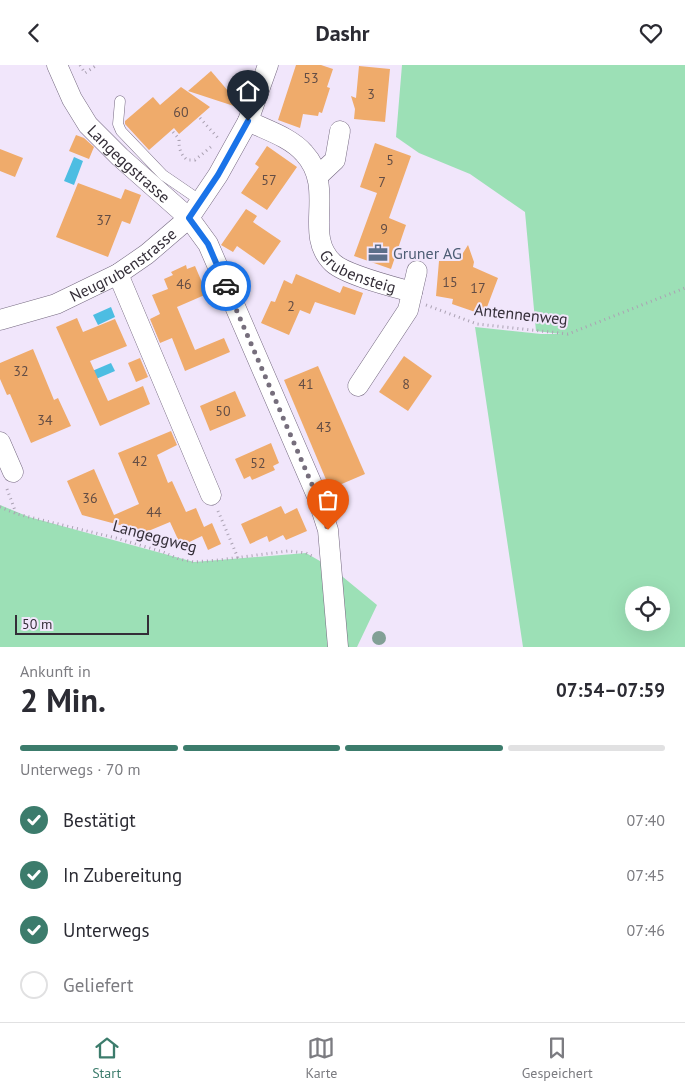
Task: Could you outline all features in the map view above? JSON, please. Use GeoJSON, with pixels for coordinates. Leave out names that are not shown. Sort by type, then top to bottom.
{"type":"FeatureCollection","features":[{"type":"Feature","properties":{"kind":"street","name":"Langeggstrasse"},"geometry":{"type":"LineString","coordinates":[[57,65],[72,99],[88,125],[120,157],[189,218],[208,244],[317,496],[328,530],[338,647]]}},
{"type":"Feature","properties":{"kind":"street","name":"Neugrubenstrasse"},"geometry":{"type":"LineString","coordinates":[[0,320],[56,304],[118,274],[146,254],[189,218],[218,175],[248,121],[268,65]]}},
{"type":"Feature","properties":{"kind":"street","name":"Grubensteig"},"geometry":{"type":"LineString","coordinates":[[248,121],[288,140],[303,151],[314,165],[318,176],[320,193],[319,227],[321,248],[334,265],[411,296]]}},
{"type":"Feature","properties":{"kind":"street"},"geometry":{"type":"LineString","coordinates":[[318,176],[335,160],[340,131]]}},
{"type":"Feature","properties":{"kind":"street","name":"Grubensteig"},"geometry":{"type":"LineString","coordinates":[[358,386],[408,310],[417,271]]}},
{"type":"Feature","properties":{"kind":"street"},"geometry":{"type":"LineString","coordinates":[[118,274],[211,495]]}},
{"type":"Feature","properties":{"kind":"street"},"geometry":{"type":"LineString","coordinates":[[0,442],[13,472]]}},
{"type":"Feature","properties":{"kind":"lane"},"geometry":{"type":"LineString","coordinates":[[120,101],[118,124],[121,131],[163,175],[201,201]]}},
{"type":"Feature","properties":{"kind":"path"},"geometry":{"type":"LineString","coordinates":[[80,65],[85,73],[97,65]]}},
{"type":"Feature","properties":{"kind":"path"},"geometry":{"type":"LineString","coordinates":[[173,131],[179,139],[181,153],[187,160],[196,160],[220,139],[200,118]]}},
{"type":"Feature","properties":{"kind":"path","name":"Antennenweg"},"geometry":{"type":"LineString","coordinates":[[411,296],[477,324],[568,335],[640,304],[685,288]]}},
{"type":"Feature","properties":{"kind":"path"},"geometry":{"type":"LineString","coordinates":[[13,472],[6,485],[16,514]]}},
{"type":"Feature","properties":{"kind":"path"},"geometry":{"type":"LineString","coordinates":[[211,495],[238,558]]}},
{"type":"Feature","properties":{"kind":"path","name":"Langeggweg"},"geometry":{"type":"LineString","coordinates":[[0,507],[16,514],[116,538],[163,552],[179,559],[203,562],[288,551],[306,553],[332,568]]}},
{"type":"Feature","properties":{"kind":"green space"},"geometry":{"type":"Polygon","coordinates":[[[402,65],[685,65],[685,647],[523,647],[475,327],[541,334],[561,334],[536,331],[525,212],[470,174],[419,153],[396,137],[402,65]]]}},
{"type":"Feature","properties":{"kind":"green space"},"geometry":{"type":"Polygon","coordinates":[[[0,505],[29,517],[194,562],[306,553],[332,568],[377,605],[357,647],[0,647],[0,505]]]}},
{"type":"Feature","properties":{"kind":"water"},"geometry":{"type":"Polygon","coordinates":[[[74,157],[83,161],[74,185],[64,181],[74,157]]]}},
{"type":"Feature","properties":{"kind":"water"},"geometry":{"type":"Polygon","coordinates":[[[111,307],[115,317],[98,325],[93,315],[111,307]]]}},
{"type":"Feature","properties":{"kind":"water"},"geometry":{"type":"Polygon","coordinates":[[[111,363],[115,371],[89,382],[85,374],[111,363]]]}},
{"type":"Feature","properties":{"kind":"building"},"geometry":{"type":"Polygon","coordinates":[[[296,65],[321,65],[333,69],[327,87],[330,88],[322,113],[319,112],[318,116],[303,114],[300,128],[278,120],[296,65]]]}},
{"type":"Feature","properties":{"kind":"building"},"geometry":{"type":"Polygon","coordinates":[[[359,66],[390,69],[385,122],[354,119],[355,109],[351,96],[356,98],[359,66]]]}},
{"type":"Feature","properties":{"kind":"building"},"geometry":{"type":"Polygon","coordinates":[[[211,71],[241,106],[240,108],[188,91],[211,71]]]}},
{"type":"Feature","properties":{"kind":"building"},"geometry":{"type":"Polygon","coordinates":[[[181,87],[210,107],[179,134],[174,128],[149,150],[125,124],[125,121],[153,97],[160,105],[181,87]]]}},
{"type":"Feature","properties":{"kind":"building"},"geometry":{"type":"Polygon","coordinates":[[[76,135],[84,138],[94,147],[89,159],[69,151],[76,135]]]}},
{"type":"Feature","properties":{"kind":"building"},"geometry":{"type":"Polygon","coordinates":[[[375,143],[411,156],[389,218],[406,225],[391,269],[354,256],[377,193],[360,187],[375,143]]]}},
{"type":"Feature","properties":{"kind":"building"},"geometry":{"type":"Polygon","coordinates":[[[267,146],[297,167],[267,210],[241,193],[259,167],[255,164],[267,146]]]}},
{"type":"Feature","properties":{"kind":"building"},"geometry":{"type":"Polygon","coordinates":[[[0,149],[23,158],[15,177],[0,171],[0,149]]]}},
{"type":"Feature","properties":{"kind":"building"},"geometry":{"type":"Polygon","coordinates":[[[78,183],[121,199],[125,189],[141,195],[130,224],[122,221],[108,257],[56,237],[78,183]]]}},
{"type":"Feature","properties":{"kind":"building"},"geometry":{"type":"Polygon","coordinates":[[[246,209],[257,216],[253,222],[281,241],[264,265],[237,246],[233,252],[221,245],[246,209]]]}},
{"type":"Feature","properties":{"kind":"building"},"geometry":{"type":"Polygon","coordinates":[[[468,245],[474,262],[473,267],[498,278],[484,315],[452,304],[453,299],[436,296],[439,261],[458,261],[468,245]]]}},
{"type":"Feature","properties":{"kind":"building"},"geometry":{"type":"Polygon","coordinates":[[[186,265],[187,269],[195,266],[207,294],[177,307],[195,350],[224,338],[230,352],[185,371],[172,338],[160,343],[150,319],[160,314],[152,295],[168,289],[164,279],[173,275],[171,272],[186,265]]]}},
{"type":"Feature","properties":{"kind":"building"},"geometry":{"type":"Polygon","coordinates":[[[296,274],[340,293],[343,286],[363,293],[355,315],[315,302],[310,314],[300,310],[289,335],[261,323],[271,301],[275,302],[284,280],[292,284],[296,274]]]}},
{"type":"Feature","properties":{"kind":"building"},"geometry":{"type":"Polygon","coordinates":[[[77,318],[83,332],[115,319],[127,346],[90,361],[108,401],[143,386],[150,404],[100,426],[56,327],[77,318]]]}},
{"type":"Feature","properties":{"kind":"building"},"geometry":{"type":"Polygon","coordinates":[[[33,349],[54,400],[58,398],[71,426],[31,443],[10,394],[7,395],[0,379],[0,363],[33,349]]]}},
{"type":"Feature","properties":{"kind":"building"},"geometry":{"type":"Polygon","coordinates":[[[404,356],[432,376],[408,411],[379,392],[404,356]]]}},
{"type":"Feature","properties":{"kind":"building"},"geometry":{"type":"Polygon","coordinates":[[[140,358],[148,377],[136,382],[128,363],[140,358]]]}},
{"type":"Feature","properties":{"kind":"building"},"geometry":{"type":"Polygon","coordinates":[[[318,366],[365,474],[330,489],[284,380],[318,366]]]}},
{"type":"Feature","properties":{"kind":"building"},"geometry":{"type":"Polygon","coordinates":[[[235,391],[246,416],[210,431],[200,406],[235,391]]]}},
{"type":"Feature","properties":{"kind":"building"},"geometry":{"type":"Polygon","coordinates":[[[171,431],[177,445],[157,455],[168,483],[172,481],[186,512],[196,508],[204,527],[212,523],[221,544],[208,550],[202,536],[181,546],[170,522],[146,532],[82,515],[67,481],[94,469],[114,515],[139,504],[118,453],[171,431]]]}},
{"type":"Feature","properties":{"kind":"building"},"geometry":{"type":"Polygon","coordinates":[[[271,443],[279,463],[273,466],[275,470],[252,480],[250,476],[244,479],[235,459],[271,443]]]}},
{"type":"Feature","properties":{"kind":"building"},"geometry":{"type":"Polygon","coordinates":[[[281,506],[285,514],[297,508],[307,531],[286,540],[283,535],[269,542],[267,536],[250,544],[241,524],[281,506]]]}},
{"type":"Feature","properties":{"kind":"way so far"},"geometry":{"type":"LineString","coordinates":[[226,286],[317,496],[328,530]]}},
{"type":"Feature","properties":{"kind":"place","name":"Gruner AG"},"geometry":{"type":"Point","coordinates":[378,253]}},
{"type":"Feature","properties":{"kind":"route"},"geometry":{"type":"LineString","coordinates":[[226,286],[208,244],[189,218],[218,175],[248,121]]}}]}
